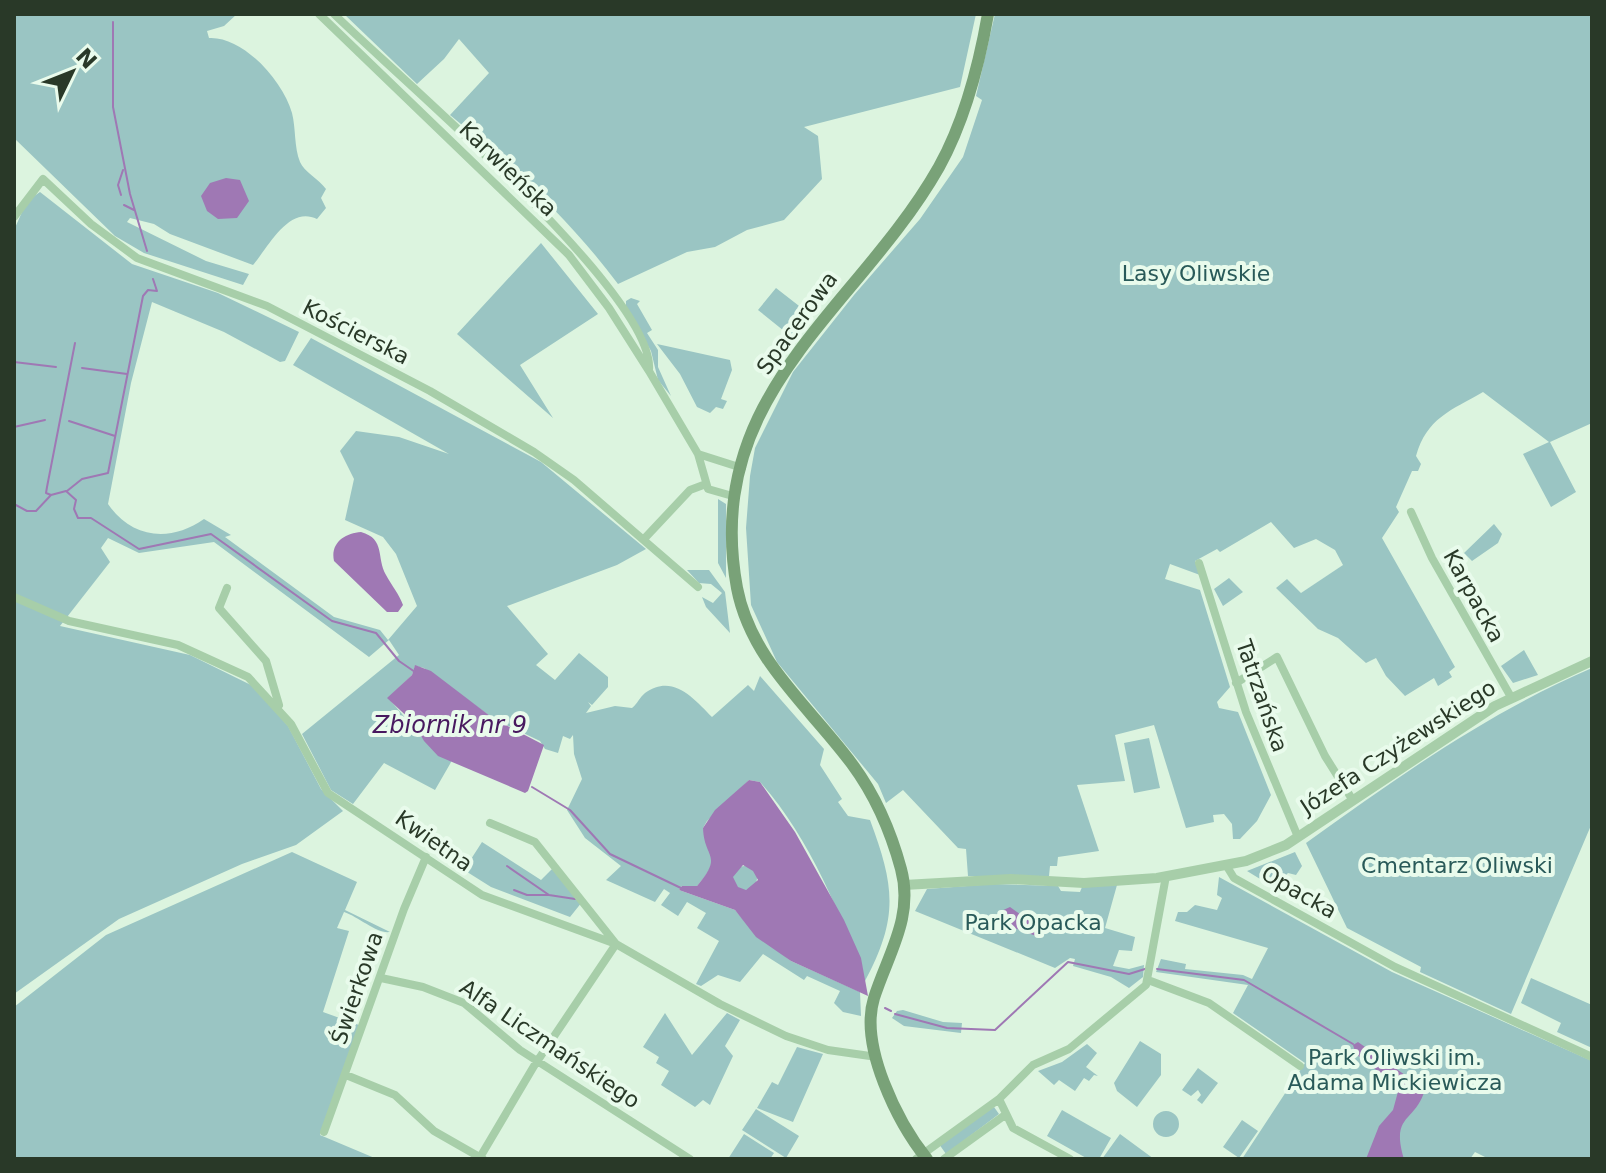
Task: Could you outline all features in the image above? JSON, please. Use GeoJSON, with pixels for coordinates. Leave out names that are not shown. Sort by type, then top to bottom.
{"type":"FeatureCollection","features":[{"type":"Feature","properties":{"kind":"main road","name":"Spacerowa"},"geometry":{"type":"LineString","coordinates":[[922,1157],[894,1108],[877,1057],[872,1015],[875,996],[902,924],[903,879],[868,787],[767,661],[749,631],[734,562],[736,497],[742,468],[765,405],[786,365],[909,212],[939,166],[956,129],[988,14]]}},
{"type":"Feature","properties":{"kind":"street","name":"Karwieńska"},"geometry":{"type":"LineString","coordinates":[[319,14],[550,234],[586,276],[649,371],[698,454],[706,484]]}},
{"type":"Feature","properties":{"kind":"street","name":"Karwieńska"},"geometry":{"type":"LineString","coordinates":[[334,14],[532,201],[598,271],[648,350],[649,371]]}},
{"type":"Feature","properties":{"kind":"street","name":"Kościerska"},"geometry":{"type":"LineString","coordinates":[[14,217],[43,179],[91,224],[137,258],[242,294],[430,391],[551,463],[698,587]]}},
{"type":"Feature","properties":{"kind":"street"},"geometry":{"type":"LineString","coordinates":[[698,454],[742,468]]}},
{"type":"Feature","properties":{"kind":"street"},"geometry":{"type":"LineString","coordinates":[[704,472],[718,462]]}},
{"type":"Feature","properties":{"kind":"street"},"geometry":{"type":"LineString","coordinates":[[644,539],[690,490],[706,484],[712,492],[736,497]]}},
{"type":"Feature","properties":{"kind":"street","name":"Karpacka"},"geometry":{"type":"LineString","coordinates":[[1411,512],[1432,558],[1511,697]]}},
{"type":"Feature","properties":{"kind":"street","name":"Tatrzańska"},"geometry":{"type":"LineString","coordinates":[[1199,563],[1236,683],[1298,837]]}},
{"type":"Feature","properties":{"kind":"street","name":"Kwietna"},"geometry":{"type":"LineString","coordinates":[[227,588],[219,608],[239,635],[266,661],[280,707],[328,793],[493,900],[616,944],[720,1004],[786,1036],[828,1050],[877,1057]]}},
{"type":"Feature","properties":{"kind":"street","name":"Kwietna"},"geometry":{"type":"LineString","coordinates":[[14,597],[69,621],[161,640],[214,660],[248,677],[280,707]]}},
{"type":"Feature","properties":{"kind":"street"},"geometry":{"type":"LineString","coordinates":[[1236,683],[1277,657],[1325,756],[1352,799]]}},
{"type":"Feature","properties":{"kind":"street","name":"Józefa Czyżewskiego"},"geometry":{"type":"LineString","coordinates":[[1226,865],[1270,853],[1511,697],[1592,661]]}},
{"type":"Feature","properties":{"kind":"street","name":"Kwietna"},"geometry":{"type":"LineString","coordinates":[[490,823],[535,842],[616,944]]}},
{"type":"Feature","properties":{"kind":"street","name":"Świerkowa"},"geometry":{"type":"LineString","coordinates":[[324,1132],[426,857]]}},
{"type":"Feature","properties":{"kind":"street"},"geometry":{"type":"LineString","coordinates":[[903,879],[920,884],[1011,879],[1084,883],[1166,876],[1226,865]]}},
{"type":"Feature","properties":{"kind":"street","name":"Opacka"},"geometry":{"type":"LineString","coordinates":[[1226,865],[1234,878],[1373,955],[1592,1057]]}},
{"type":"Feature","properties":{"kind":"street"},"geometry":{"type":"LineString","coordinates":[[922,1157],[999,1099],[1033,1065],[1069,1049],[1148,980],[1166,876]]}},
{"type":"Feature","properties":{"kind":"street"},"geometry":{"type":"LineString","coordinates":[[346,1075],[395,1095],[434,1131],[480,1158],[537,1062],[616,944]]}},
{"type":"Feature","properties":{"kind":"street","name":"Alfa Liczmańskiego"},"geometry":{"type":"LineString","coordinates":[[381,978],[453,997],[537,1062],[690,1159]]}},
{"type":"Feature","properties":{"kind":"street"},"geometry":{"type":"LineString","coordinates":[[1148,980],[1209,1003],[1300,1066]]}},
{"type":"Feature","properties":{"kind":"street"},"geometry":{"type":"LineString","coordinates":[[999,1099],[1013,1128],[1070,1159]]}},
{"type":"Feature","properties":{"kind":"street"},"geometry":{"type":"LineString","coordinates":[[944,1159],[1005,1115]]}},
{"type":"Feature","properties":{"kind":"green space"},"geometry":{"type":"Polygon","coordinates":[[[14,14],[237,14],[224,26],[207,31],[209,38],[222,39],[248,52],[280,88],[292,113],[300,162],[326,189],[321,198],[326,208],[317,219],[307,216],[289,222],[253,265],[170,234],[154,224],[130,218],[127,222],[206,261],[249,274],[243,285],[144,253],[115,236],[14,138],[14,14]]]}},
{"type":"Feature","properties":{"kind":"green space"},"geometry":{"type":"Polygon","coordinates":[[[344,14],[976,14],[960,87],[804,127],[818,136],[822,179],[784,220],[747,230],[715,247],[687,252],[618,284],[539,194],[450,115],[489,73],[459,39],[444,59],[417,84],[344,14]]]}},
{"type":"Feature","properties":{"kind":"green space","name":"Lasy Oliwskie"},"geometry":{"type":"Polygon","coordinates":[[[995,14],[1592,14],[1592,423],[1550,442],[1576,492],[1551,507],[1523,454],[1549,442],[1483,392],[1433,424],[1416,456],[1421,464],[1418,471],[1412,471],[1396,507],[1399,512],[1382,538],[1455,667],[1449,672],[1452,677],[1438,686],[1434,678],[1405,696],[1386,676],[1376,658],[1366,663],[1338,638],[1318,629],[1276,588],[1287,579],[1301,593],[1343,565],[1335,550],[1316,539],[1294,548],[1271,522],[1220,552],[1217,549],[1195,561],[1200,575],[1170,564],[1165,579],[1200,590],[1230,687],[1217,702],[1219,708],[1238,712],[1271,795],[1257,821],[1240,839],[1233,839],[1232,824],[1224,814],[1213,815],[1214,822],[1186,828],[1154,725],[1115,735],[1125,781],[1077,785],[1099,851],[1058,857],[1057,866],[1050,866],[1049,876],[968,876],[966,849],[958,848],[903,790],[886,803],[878,784],[777,662],[751,605],[746,528],[755,448],[793,372],[920,219],[963,157],[982,100],[976,96],[995,14]]]}},
{"type":"Feature","properties":{"kind":"green space"},"geometry":{"type":"Polygon","coordinates":[[[40,192],[132,264],[218,293],[299,332],[285,361],[280,362],[224,332],[152,302],[131,383],[108,504],[128,524],[140,530],[165,534],[191,527],[204,519],[231,535],[225,537],[334,617],[380,630],[388,640],[417,606],[396,554],[383,537],[345,520],[354,479],[340,451],[356,431],[399,437],[449,454],[293,365],[311,338],[541,462],[646,549],[617,565],[507,606],[548,654],[536,665],[555,680],[579,653],[608,677],[608,687],[592,705],[588,702],[591,706],[586,713],[615,706],[632,708],[645,693],[665,686],[682,691],[712,717],[748,685],[754,691],[760,676],[824,749],[820,765],[842,799],[838,802],[848,816],[870,820],[885,865],[890,902],[888,921],[864,983],[846,931],[822,878],[794,826],[760,782],[749,780],[707,821],[703,828],[712,853],[709,870],[697,886],[682,886],[679,890],[735,910],[753,931],[791,961],[860,992],[861,1016],[843,1012],[834,1003],[840,991],[807,976],[804,980],[763,954],[740,982],[718,975],[701,986],[696,984],[719,941],[697,928],[706,913],[687,902],[678,916],[661,905],[670,893],[664,889],[655,902],[606,880],[621,866],[585,838],[567,810],[582,779],[574,754],[573,735],[570,739],[563,736],[558,753],[545,749],[540,741],[494,719],[424,668],[415,666],[412,675],[388,698],[426,741],[452,760],[450,764],[435,790],[384,763],[353,804],[331,790],[302,734],[399,655],[389,640],[369,657],[214,542],[139,553],[108,538],[101,548],[110,562],[60,626],[190,655],[253,686],[288,726],[321,789],[343,811],[296,845],[242,864],[119,919],[14,994],[14,230],[27,201],[40,192]]]}},
{"type":"Feature","properties":{"kind":"green space"},"geometry":{"type":"Polygon","coordinates":[[[541,243],[598,314],[520,365],[553,418],[457,334],[541,243]]]}},
{"type":"Feature","properties":{"kind":"green space"},"geometry":{"type":"Polygon","coordinates":[[[776,288],[812,316],[794,339],[758,310],[776,288]]]}},
{"type":"Feature","properties":{"kind":"green space"},"geometry":{"type":"Polygon","coordinates":[[[631,298],[640,301],[637,304],[652,330],[647,333],[658,350],[658,367],[671,396],[658,380],[651,351],[626,308],[626,301],[631,298]]]}},
{"type":"Feature","properties":{"kind":"green space"},"geometry":{"type":"Polygon","coordinates":[[[657,344],[730,360],[732,370],[721,399],[727,401],[723,409],[716,407],[710,413],[697,407],[680,374],[657,344]]]}},
{"type":"Feature","properties":{"kind":"green space"},"geometry":{"type":"Polygon","coordinates":[[[718,499],[726,504],[726,578],[718,563],[718,499]]]}},
{"type":"Feature","properties":{"kind":"green space"},"geometry":{"type":"Polygon","coordinates":[[[1494,524],[1502,534],[1498,543],[1472,561],[1464,553],[1494,524]]]}},
{"type":"Feature","properties":{"kind":"green space"},"geometry":{"type":"Polygon","coordinates":[[[687,570],[709,570],[725,592],[730,633],[706,607],[702,597],[713,603],[722,593],[711,584],[699,583],[687,570]]]}},
{"type":"Feature","properties":{"kind":"green space"},"geometry":{"type":"Polygon","coordinates":[[[1229,578],[1243,592],[1223,606],[1214,589],[1229,578]]]}},
{"type":"Feature","properties":{"kind":"green space"},"geometry":{"type":"Polygon","coordinates":[[[1524,650],[1538,675],[1513,683],[1501,666],[1524,650]]]}},
{"type":"Feature","properties":{"kind":"green space","name":"Cmentarz Oliwski"},"geometry":{"type":"Polygon","coordinates":[[[1592,668],[1592,823],[1511,1014],[1420,972],[1421,967],[1347,928],[1306,843],[1409,770],[1480,726],[1592,668]]]}},
{"type":"Feature","properties":{"kind":"green space"},"geometry":{"type":"Polygon","coordinates":[[[1149,738],[1160,788],[1134,793],[1124,743],[1149,738]]]}},
{"type":"Feature","properties":{"kind":"green space"},"geometry":{"type":"Polygon","coordinates":[[[482,842],[541,880],[554,867],[582,902],[570,917],[491,887],[464,870],[482,842]]]}},
{"type":"Feature","properties":{"kind":"green space"},"geometry":{"type":"Polygon","coordinates":[[[292,852],[357,882],[345,910],[390,932],[379,930],[344,912],[337,928],[349,931],[323,1012],[359,1025],[320,1135],[377,1159],[14,1159],[14,1007],[106,935],[292,852]]]}},
{"type":"Feature","properties":{"kind":"green space"},"geometry":{"type":"Polygon","coordinates":[[[1295,852],[1302,866],[1296,875],[1288,873],[1279,882],[1290,892],[1288,896],[1247,871],[1295,852]]]}},
{"type":"Feature","properties":{"kind":"green space"},"geometry":{"type":"Polygon","coordinates":[[[745,866],[756,873],[757,878],[750,889],[745,890],[734,883],[733,878],[740,867],[745,866]]]}},
{"type":"Feature","properties":{"kind":"green space","name":"Park Oliwski im. Adama Mickiewicza"},"geometry":{"type":"Polygon","coordinates":[[[1219,877],[1392,972],[1592,1061],[1592,1159],[1489,1159],[1475,1152],[1470,1159],[1242,1159],[1305,1063],[1233,1013],[1248,985],[1156,972],[1161,959],[1186,964],[1185,969],[1243,975],[1252,979],[1268,948],[1175,921],[1178,912],[1187,912],[1195,905],[1217,910],[1222,898],[1217,895],[1219,877]]]}},
{"type":"Feature","properties":{"kind":"green space","name":"Park Opacka"},"geometry":{"type":"Polygon","coordinates":[[[994,884],[1058,886],[1061,891],[1080,892],[1082,887],[1117,885],[1105,928],[1135,937],[1132,951],[1119,950],[1113,966],[1129,969],[1144,965],[1143,977],[1129,988],[1111,977],[1073,966],[1075,959],[1070,958],[1055,968],[915,911],[927,889],[994,884]]]}},
{"type":"Feature","properties":{"kind":"green space"},"geometry":{"type":"Polygon","coordinates":[[[1531,978],[1592,1005],[1592,1048],[1557,1032],[1561,1023],[1521,1003],[1531,978]]]}},
{"type":"Feature","properties":{"kind":"green space"},"geometry":{"type":"Polygon","coordinates":[[[897,1011],[943,1022],[962,1023],[961,1033],[904,1026],[892,1018],[897,1011]]]}},
{"type":"Feature","properties":{"kind":"green space"},"geometry":{"type":"Polygon","coordinates":[[[665,1013],[692,1055],[727,1013],[740,1020],[725,1046],[733,1056],[710,1105],[703,1100],[695,1107],[661,1085],[669,1071],[656,1063],[659,1057],[643,1047],[665,1013]]]}},
{"type":"Feature","properties":{"kind":"green space"},"geometry":{"type":"Polygon","coordinates":[[[1140,1041],[1161,1054],[1161,1075],[1137,1107],[1117,1091],[1114,1083],[1140,1041]]]}},
{"type":"Feature","properties":{"kind":"green space"},"geometry":{"type":"Polygon","coordinates":[[[1087,1044],[1097,1053],[1086,1067],[1098,1076],[1094,1075],[1089,1081],[1084,1078],[1075,1091],[1059,1080],[1054,1085],[1038,1071],[1062,1062],[1087,1044]]]}},
{"type":"Feature","properties":{"kind":"green space"},"geometry":{"type":"Polygon","coordinates":[[[797,1047],[823,1054],[793,1122],[757,1108],[772,1082],[778,1085],[797,1047]]]}},
{"type":"Feature","properties":{"kind":"green space"},"geometry":{"type":"Polygon","coordinates":[[[1198,1068],[1218,1083],[1202,1104],[1197,1100],[1201,1095],[1198,1090],[1191,1096],[1182,1090],[1198,1068]]]}},
{"type":"Feature","properties":{"kind":"green space"},"geometry":{"type":"Polygon","coordinates":[[[994,1107],[999,1114],[946,1154],[939,1144],[994,1107]]]}},
{"type":"Feature","properties":{"kind":"green space"},"geometry":{"type":"Polygon","coordinates":[[[756,1109],[799,1136],[786,1158],[742,1130],[756,1109]]]}},
{"type":"Feature","properties":{"kind":"green space"},"geometry":{"type":"Polygon","coordinates":[[[1062,1110],[1111,1138],[1099,1159],[1088,1159],[1047,1136],[1062,1110]]]}},
{"type":"Feature","properties":{"kind":"green space"},"geometry":{"type":"Polygon","coordinates":[[[1166,1111],[1175,1115],[1179,1124],[1175,1133],[1166,1137],[1157,1133],[1153,1124],[1157,1115],[1166,1111]]]}},
{"type":"Feature","properties":{"kind":"green space"},"geometry":{"type":"Polygon","coordinates":[[[1242,1120],[1258,1131],[1239,1158],[1223,1147],[1242,1120]]]}},
{"type":"Feature","properties":{"kind":"green space"},"geometry":{"type":"Polygon","coordinates":[[[744,1134],[774,1153],[770,1159],[728,1159],[744,1134]]]}},
{"type":"Feature","properties":{"kind":"green space"},"geometry":{"type":"Polygon","coordinates":[[[1120,1134],[1154,1159],[1102,1159],[1120,1134]]]}},
{"type":"Feature","properties":{"kind":"water"},"geometry":{"type":"Polygon","coordinates":[[[226,178],[240,180],[249,201],[237,218],[218,219],[207,211],[201,196],[210,183],[226,178]]]}},
{"type":"Feature","properties":{"kind":"water"},"geometry":{"type":"Polygon","coordinates":[[[361,532],[377,544],[383,569],[403,605],[398,612],[387,612],[334,561],[334,549],[340,540],[349,534],[361,532]]]}},
{"type":"Feature","properties":{"kind":"water","name":"Zbiornik nr 9"},"geometry":{"type":"Polygon","coordinates":[[[415,665],[431,671],[494,719],[544,745],[528,791],[525,793],[438,756],[424,741],[413,722],[387,698],[412,675],[415,665]]]}},
{"type":"Feature","properties":{"kind":"water"},"geometry":{"type":"Polygon","coordinates":[[[749,780],[760,782],[795,832],[844,920],[861,958],[868,996],[791,961],[756,937],[735,910],[679,890],[682,886],[697,886],[709,868],[711,862],[703,828],[715,810],[749,780]],[[743,865],[733,877],[738,887],[746,890],[758,880],[753,871],[743,865]]]}},
{"type":"Feature","properties":{"kind":"water"},"geometry":{"type":"Polygon","coordinates":[[[1010,907],[1042,930],[1039,937],[1000,923],[999,912],[1010,907]]]}},
{"type":"Feature","properties":{"kind":"water"},"geometry":{"type":"Polygon","coordinates":[[[1358,1042],[1425,1089],[1421,1100],[1402,1126],[1400,1133],[1404,1159],[1366,1159],[1379,1126],[1393,1110],[1399,1088],[1356,1054],[1353,1045],[1358,1042]]]}},
{"type":"Feature","properties":{"kind":"waterway"},"geometry":{"type":"LineString","coordinates":[[113,22],[113,107],[130,194],[147,251]]}},
{"type":"Feature","properties":{"kind":"waterway"},"geometry":{"type":"LineString","coordinates":[[121,195],[118,185],[123,170]]}},
{"type":"Feature","properties":{"kind":"waterway"},"geometry":{"type":"LineString","coordinates":[[124,205],[134,210]]}},
{"type":"Feature","properties":{"kind":"waterway"},"geometry":{"type":"LineString","coordinates":[[67,491],[82,479],[108,473],[143,296],[148,290],[157,291],[153,279]]}},
{"type":"Feature","properties":{"kind":"waterway"},"geometry":{"type":"LineString","coordinates":[[51,495],[46,493],[75,343]]}},
{"type":"Feature","properties":{"kind":"waterway"},"geometry":{"type":"LineString","coordinates":[[14,362],[56,367]]}},
{"type":"Feature","properties":{"kind":"waterway"},"geometry":{"type":"LineString","coordinates":[[82,368],[127,374]]}},
{"type":"Feature","properties":{"kind":"waterway"},"geometry":{"type":"LineString","coordinates":[[14,427],[45,420]]}},
{"type":"Feature","properties":{"kind":"waterway"},"geometry":{"type":"LineString","coordinates":[[69,421],[115,436]]}},
{"type":"Feature","properties":{"kind":"waterway"},"geometry":{"type":"LineString","coordinates":[[14,504],[27,511],[36,511],[51,495],[66,491],[76,500],[74,509],[78,518],[91,518],[139,549],[211,534],[332,621],[376,633],[399,661],[415,672]]}},
{"type":"Feature","properties":{"kind":"waterway"},"geometry":{"type":"LineString","coordinates":[[532,787],[570,810],[610,854],[683,889]]}},
{"type":"Feature","properties":{"kind":"waterway"},"geometry":{"type":"LineString","coordinates":[[507,866],[549,895],[575,899]]}},
{"type":"Feature","properties":{"kind":"waterway"},"geometry":{"type":"LineString","coordinates":[[514,890],[527,895],[548,895]]}},
{"type":"Feature","properties":{"kind":"waterway"},"geometry":{"type":"LineString","coordinates":[[895,1014],[947,1028],[995,1030],[1068,962],[1129,974],[1145,969]]}},
{"type":"Feature","properties":{"kind":"waterway"},"geometry":{"type":"LineString","coordinates":[[1157,969],[1244,980],[1353,1044]]}},
{"type":"Feature","properties":{"kind":"waterway"},"geometry":{"type":"LineString","coordinates":[[885,1008],[891,1011]]}}]}
